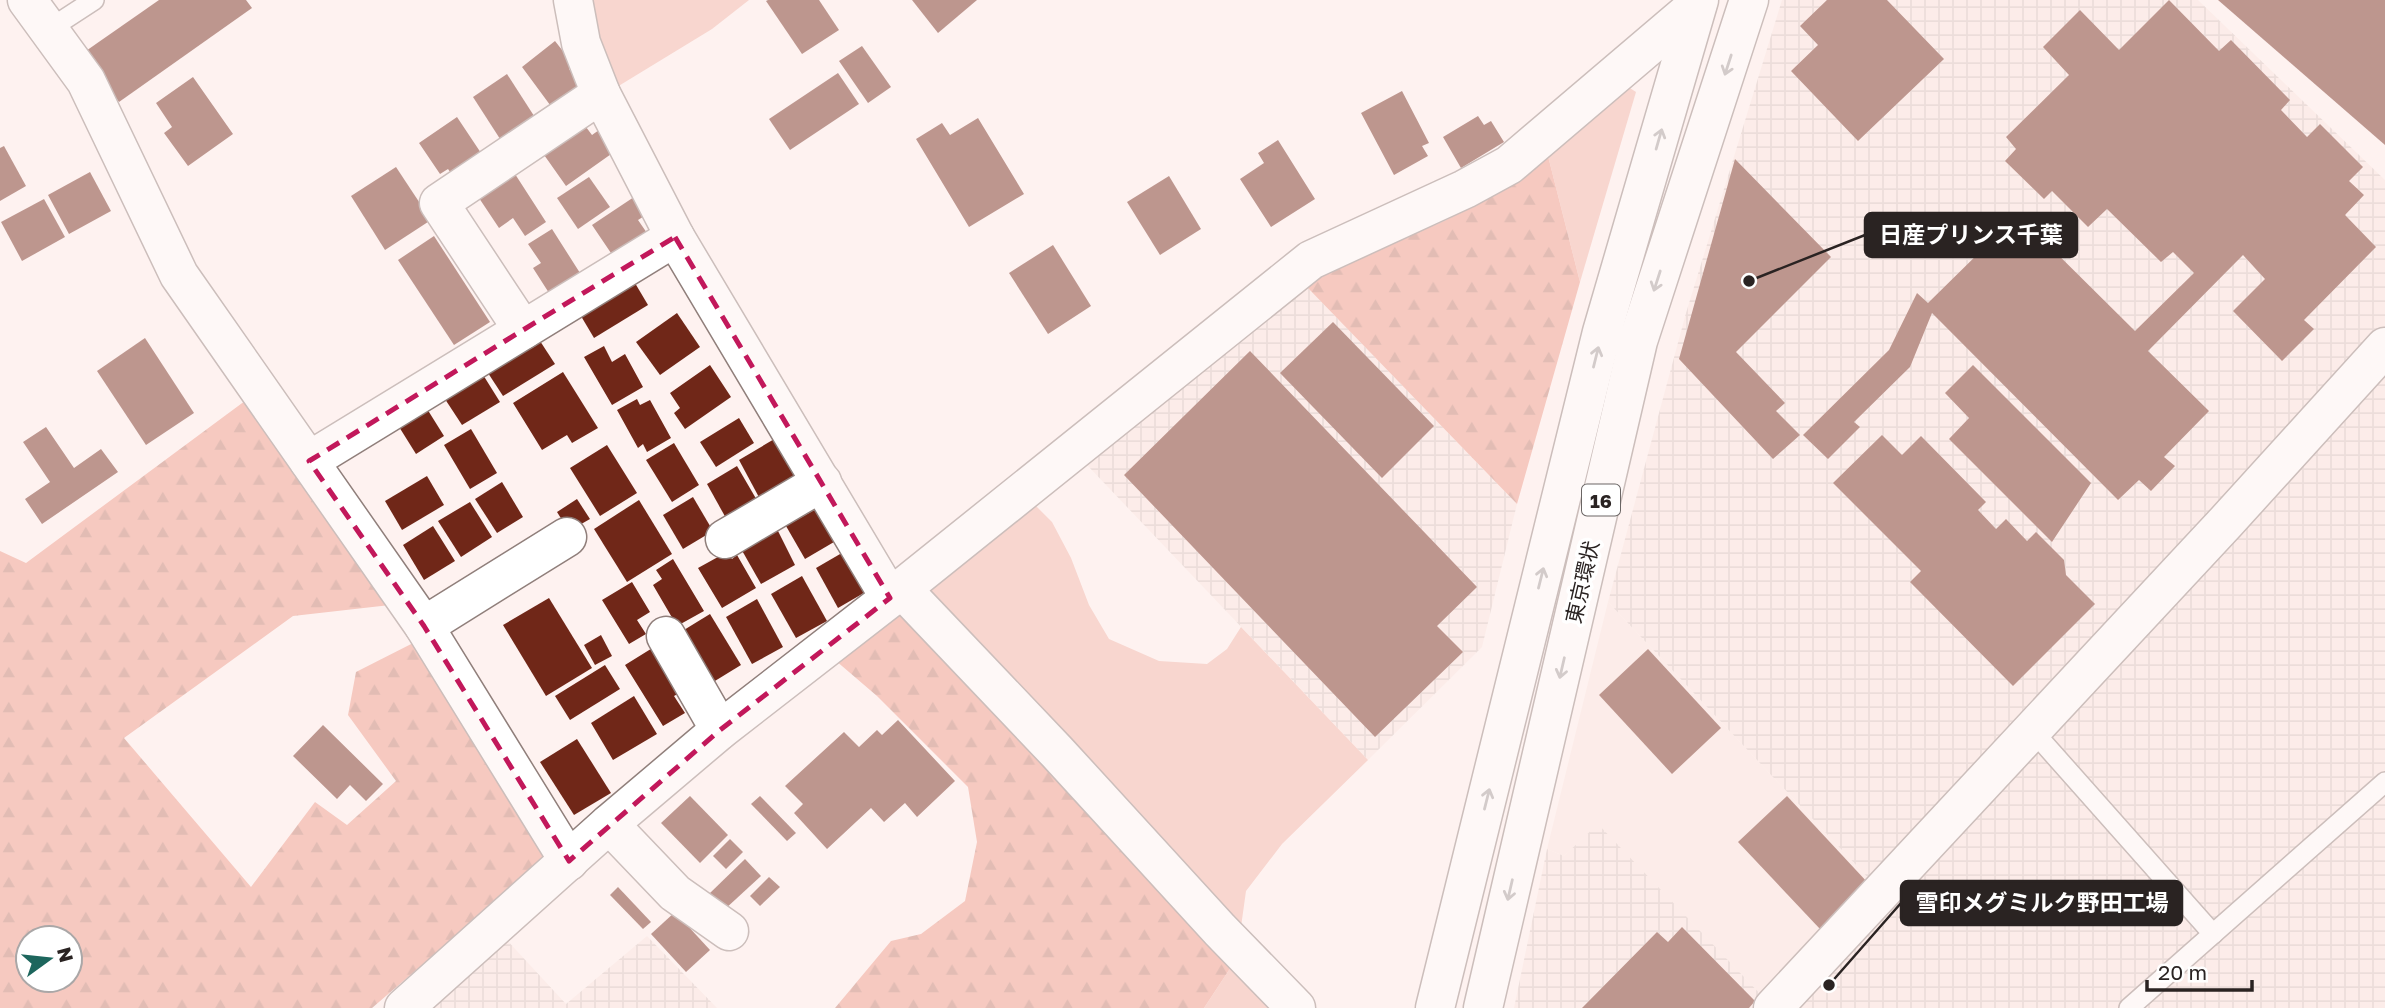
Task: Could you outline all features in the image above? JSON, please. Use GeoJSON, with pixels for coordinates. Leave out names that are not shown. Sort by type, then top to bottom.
{"type":"FeatureCollection","features":[{"type":"Feature","properties":{"kind":"main road"},"geometry":{"type":"LineString","coordinates":[[573,0],[582,43],[601,94],[675,237],[822,482],[896,593],[1057,752],[1220,930],[1296,1008]]}},
{"type":"Feature","properties":{"kind":"main road","name":"東京環状"},"geometry":{"type":"LineString","coordinates":[[1483,1008],[1638,341],[1749,0]]}},
{"type":"Feature","properties":{"kind":"main road"},"geometry":{"type":"LineString","coordinates":[[404,1008],[609,824],[720,730],[896,593],[1311,260],[1465,189],[1509,165],[1698,3]]}},
{"type":"Feature","properties":{"kind":"main road","name":"東京環状"},"geometry":{"type":"LineString","coordinates":[[1435,1008],[1602,332],[1698,3]]}},
{"type":"Feature","properties":{"kind":"main road"},"geometry":{"type":"LineString","coordinates":[[38,15],[86,81],[179,275],[424,626],[569,860]]}},
{"type":"Feature","properties":{"kind":"main road"},"geometry":{"type":"LineString","coordinates":[[523,330],[439,203],[601,94]]}},
{"type":"Feature","properties":{"kind":"main road"},"geometry":{"type":"LineString","coordinates":[[309,461],[675,237]]}},
{"type":"Feature","properties":{"kind":"main road"},"geometry":{"type":"LineString","coordinates":[[1773,1008],[2385,347]]}},
{"type":"Feature","properties":{"kind":"main road"},"geometry":{"type":"LineString","coordinates":[[724,538],[822,482]]}},
{"type":"Feature","properties":{"kind":"main road"},"geometry":{"type":"LineString","coordinates":[[424,626],[567,537]]}},
{"type":"Feature","properties":{"kind":"main road"},"geometry":{"type":"LineString","coordinates":[[666,636],[720,730]]}},
{"type":"Feature","properties":{"kind":"main road"},"geometry":{"type":"LineString","coordinates":[[609,824],[675,893],[729,931]]}},
{"type":"Feature","properties":{"kind":"lane"},"geometry":{"type":"LineString","coordinates":[[38,15],[94,0]]}},
{"type":"Feature","properties":{"kind":"lane"},"geometry":{"type":"LineString","coordinates":[[2032,730],[2213,934]]}},
{"type":"Feature","properties":{"kind":"lane"},"geometry":{"type":"LineString","coordinates":[[2129,1008],[2385,782]]}},
{"type":"Feature","properties":{"kind":"highlighted area"},"geometry":{"type":"Polygon","coordinates":[[[675,237],[890,598],[720,730],[569,861],[424,626],[309,461],[675,237]]]}},
{"type":"Feature","properties":{"kind":"shaded area"},"geometry":{"type":"Polygon","coordinates":[[[586,0],[749,0],[712,29],[612,90],[586,0]]]}},
{"type":"Feature","properties":{"kind":"shaded area"},"geometry":{"type":"Polygon","coordinates":[[[1782,0],[2198,0],[2385,180],[2385,332],[1873,883],[1608,602],[1686,313],[1782,0]]]}},
{"type":"Feature","properties":{"kind":"shaded area"},"geometry":{"type":"Polygon","coordinates":[[[1625,85],[1636,92],[1580,282],[1547,152],[1625,85]]]}},
{"type":"Feature","properties":{"kind":"shaded area"},"geometry":{"type":"Polygon","coordinates":[[[1306,286],[1517,504],[1482,647],[1368,760],[1087,465],[1306,286]]]}},
{"type":"Feature","properties":{"kind":"shaded area"},"geometry":{"type":"Polygon","coordinates":[[[2385,365],[2385,1008],[1787,1008],[2385,365]]]}},
{"type":"Feature","properties":{"kind":"shaded area"},"geometry":{"type":"Polygon","coordinates":[[[1035,505],[1052,522],[1071,558],[1089,605],[1109,639],[1159,661],[1207,664],[1227,649],[1241,627],[1368,760],[1282,844],[1246,891],[1240,934],[922,593],[1035,505]]]}},
{"type":"Feature","properties":{"kind":"shaded area"},"geometry":{"type":"Polygon","coordinates":[[[1608,602],[1873,883],[1766,1000],[1598,825],[1564,856],[1547,849],[1608,602]]]}},
{"type":"Feature","properties":{"kind":"shaded area"},"geometry":{"type":"Polygon","coordinates":[[[1598,824],[1766,1000],[1759,1008],[1514,1008],[1547,849],[1564,856],[1598,824]]]}},
{"type":"Feature","properties":{"kind":"shaded area"},"geometry":{"type":"Polygon","coordinates":[[[647,936],[717,1008],[423,1008],[504,937],[566,1004],[647,936]]]}},
{"type":"Feature","properties":{"kind":"shaded area"},"geometry":{"type":"Polygon","coordinates":[[[1235,961],[1277,1008],[1204,1008],[1235,961]]]}},
{"type":"Feature","properties":{"kind":"green space"},"geometry":{"type":"Polygon","coordinates":[[[1547,152],[1580,282],[1517,504],[1306,286],[1348,261],[1441,222],[1473,205],[1547,152]]]}},
{"type":"Feature","properties":{"kind":"green space"},"geometry":{"type":"Polygon","coordinates":[[[253,395],[399,604],[293,616],[124,738],[251,887],[315,802],[347,825],[396,781],[348,715],[356,672],[421,639],[546,843],[544,860],[372,1008],[0,1008],[0,551],[26,563],[253,395]]]}},
{"type":"Feature","properties":{"kind":"green space"},"geometry":{"type":"Polygon","coordinates":[[[900,610],[1235,961],[1204,1008],[835,1008],[891,941],[921,934],[965,901],[977,842],[968,787],[877,696],[835,660],[900,610]]]}},
{"type":"Feature","properties":{"kind":"building"},"geometry":{"type":"Polygon","coordinates":[[[159,0],[246,0],[252,8],[119,102],[83,53],[159,0]]]}},
{"type":"Feature","properties":{"kind":"building"},"geometry":{"type":"Polygon","coordinates":[[[819,0],[839,30],[802,54],[766,1],[819,0]]]}},
{"type":"Feature","properties":{"kind":"building"},"geometry":{"type":"Polygon","coordinates":[[[912,0],[977,0],[938,33],[912,0]]]}},
{"type":"Feature","properties":{"kind":"building"},"geometry":{"type":"Polygon","coordinates":[[[1827,0],[1887,0],[1944,59],[1858,141],[1791,71],[1818,45],[1800,26],[1827,0]]]}},
{"type":"Feature","properties":{"kind":"building"},"geometry":{"type":"Polygon","coordinates":[[[2169,0],[2219,51],[2231,40],[2290,100],[2281,110],[2307,137],[2320,124],[2363,167],[2349,181],[2364,195],[2345,215],[2376,247],[2304,320],[2314,329],[2282,361],[2233,311],[2265,279],[2243,255],[2148,351],[2209,411],[2164,457],[2175,466],[2151,491],[2139,480],[2118,500],[1932,313],[1910,367],[1854,422],[1860,427],[1828,459],[1803,435],[1889,350],[1917,293],[1928,303],[1989,243],[1995,248],[2023,220],[2135,331],[2194,273],[2173,252],[2161,262],[2107,209],[2088,227],[2052,191],[2044,199],[2005,161],[2016,149],[2006,137],[2069,75],[2043,47],[2080,10],[2119,50],[2169,0]]]}},
{"type":"Feature","properties":{"kind":"building"},"geometry":{"type":"Polygon","coordinates":[[[2218,0],[2385,0],[2385,145],[2218,0]]]}},
{"type":"Feature","properties":{"kind":"building"},"geometry":{"type":"Polygon","coordinates":[[[555,41],[573,64],[569,69],[579,80],[576,92],[553,109],[522,67],[555,41]]]}},
{"type":"Feature","properties":{"kind":"building"},"geometry":{"type":"Polygon","coordinates":[[[862,46],[891,87],[868,103],[839,61],[862,46]]]}},
{"type":"Feature","properties":{"kind":"building"},"geometry":{"type":"Polygon","coordinates":[[[838,73],[859,104],[790,150],[769,119],[838,73]]]}},
{"type":"Feature","properties":{"kind":"building"},"geometry":{"type":"Polygon","coordinates":[[[507,74],[536,119],[502,142],[473,97],[507,74]]]}},
{"type":"Feature","properties":{"kind":"building"},"geometry":{"type":"Polygon","coordinates":[[[193,77],[233,134],[188,166],[164,133],[172,127],[156,103],[193,77]]]}},
{"type":"Feature","properties":{"kind":"building"},"geometry":{"type":"Polygon","coordinates":[[[1402,91],[1429,143],[1422,146],[1428,156],[1394,175],[1361,113],[1402,91]]]}},
{"type":"Feature","properties":{"kind":"building"},"geometry":{"type":"Polygon","coordinates":[[[1478,116],[1484,125],[1491,121],[1504,142],[1461,168],[1443,137],[1478,116]]]}},
{"type":"Feature","properties":{"kind":"building"},"geometry":{"type":"Polygon","coordinates":[[[457,117],[483,156],[453,176],[448,169],[440,174],[419,143],[457,117]]]}},
{"type":"Feature","properties":{"kind":"building"},"geometry":{"type":"Polygon","coordinates":[[[978,118],[1024,194],[969,227],[916,139],[942,123],[950,135],[978,118]]]}},
{"type":"Feature","properties":{"kind":"building"},"geometry":{"type":"Polygon","coordinates":[[[583,123],[592,135],[599,130],[614,152],[566,186],[542,152],[583,123]]]}},
{"type":"Feature","properties":{"kind":"building"},"geometry":{"type":"Polygon","coordinates":[[[1278,140],[1315,199],[1271,227],[1240,179],[1264,163],[1258,153],[1278,140]]]}},
{"type":"Feature","properties":{"kind":"building"},"geometry":{"type":"Polygon","coordinates":[[[4,146],[26,186],[0,201],[0,148],[4,146]]]}},
{"type":"Feature","properties":{"kind":"building"},"geometry":{"type":"Polygon","coordinates":[[[1735,159],[1831,257],[1736,352],[1785,403],[1776,411],[1800,435],[1773,459],[1679,359],[1735,159]]]}},
{"type":"Feature","properties":{"kind":"building"},"geometry":{"type":"Polygon","coordinates":[[[396,167],[431,220],[385,250],[351,196],[396,167]]]}},
{"type":"Feature","properties":{"kind":"building"},"geometry":{"type":"Polygon","coordinates":[[[90,172],[111,211],[69,234],[48,195],[90,172]]]}},
{"type":"Feature","properties":{"kind":"building"},"geometry":{"type":"Polygon","coordinates":[[[515,174],[546,222],[525,236],[513,218],[499,228],[479,198],[515,174]]]}},
{"type":"Feature","properties":{"kind":"building"},"geometry":{"type":"Polygon","coordinates":[[[1169,176],[1201,229],[1160,255],[1127,202],[1169,176]]]}},
{"type":"Feature","properties":{"kind":"building"},"geometry":{"type":"Polygon","coordinates":[[[589,177],[610,207],[578,229],[557,198],[589,177]]]}},
{"type":"Feature","properties":{"kind":"building"},"geometry":{"type":"Polygon","coordinates":[[[634,197],[646,215],[638,220],[647,233],[613,256],[592,225],[634,197]]]}},
{"type":"Feature","properties":{"kind":"building"},"geometry":{"type":"Polygon","coordinates":[[[44,199],[65,237],[22,261],[1,222],[44,199]]]}},
{"type":"Feature","properties":{"kind":"building"},"geometry":{"type":"Polygon","coordinates":[[[552,229],[580,273],[549,293],[533,268],[541,263],[528,244],[552,229]]]}},
{"type":"Feature","properties":{"kind":"building"},"geometry":{"type":"Polygon","coordinates":[[[434,236],[490,322],[454,345],[398,260],[434,236]]]}},
{"type":"Feature","properties":{"kind":"building"},"geometry":{"type":"Polygon","coordinates":[[[1053,245],[1091,306],[1048,334],[1009,273],[1053,245]]]}},
{"type":"Feature","properties":{"kind":"building"},"geometry":{"type":"Polygon","coordinates":[[[632,278],[648,305],[594,338],[578,311],[632,278]]]}},
{"type":"Feature","properties":{"kind":"building"},"geometry":{"type":"Polygon","coordinates":[[[677,313],[700,347],[660,375],[636,342],[677,313]]]}},
{"type":"Feature","properties":{"kind":"building"},"geometry":{"type":"Polygon","coordinates":[[[1333,322],[1434,426],[1382,478],[1280,373],[1333,322]]]}},
{"type":"Feature","properties":{"kind":"building"},"geometry":{"type":"Polygon","coordinates":[[[145,338],[194,413],[146,445],[97,371],[145,338]]]}},
{"type":"Feature","properties":{"kind":"building"},"geometry":{"type":"Polygon","coordinates":[[[540,341],[555,364],[503,396],[488,373],[540,341]]]}},
{"type":"Feature","properties":{"kind":"building"},"geometry":{"type":"Polygon","coordinates":[[[604,346],[612,362],[625,354],[643,387],[612,405],[584,357],[604,346]]]}},
{"type":"Feature","properties":{"kind":"building"},"geometry":{"type":"Polygon","coordinates":[[[1250,351],[1477,587],[1437,626],[1463,652],[1375,737],[1124,475],[1250,351]]]}},
{"type":"Feature","properties":{"kind":"building"},"geometry":{"type":"Polygon","coordinates":[[[710,365],[731,397],[685,429],[674,413],[680,408],[670,393],[710,365]]]}},
{"type":"Feature","properties":{"kind":"building"},"geometry":{"type":"Polygon","coordinates":[[[1973,365],[2091,483],[2052,542],[1949,439],[1969,418],[1945,393],[1973,365]]]}},
{"type":"Feature","properties":{"kind":"building"},"geometry":{"type":"Polygon","coordinates":[[[480,370],[500,402],[462,425],[441,393],[480,370]]]}},
{"type":"Feature","properties":{"kind":"building"},"geometry":{"type":"Polygon","coordinates":[[[563,372],[598,428],[572,443],[567,435],[542,450],[513,403],[563,372]]]}},
{"type":"Feature","properties":{"kind":"building"},"geometry":{"type":"Polygon","coordinates":[[[637,399],[640,405],[650,400],[671,438],[647,452],[643,444],[638,448],[617,410],[637,399]]]}},
{"type":"Feature","properties":{"kind":"building"},"geometry":{"type":"Polygon","coordinates":[[[424,404],[444,436],[416,454],[396,422],[424,404]]]}},
{"type":"Feature","properties":{"kind":"building"},"geometry":{"type":"Polygon","coordinates":[[[739,418],[754,443],[716,467],[700,442],[739,418]]]}},
{"type":"Feature","properties":{"kind":"building"},"geometry":{"type":"Polygon","coordinates":[[[46,427],[74,468],[101,449],[118,472],[42,524],[25,499],[50,482],[23,442],[46,427]]]}},
{"type":"Feature","properties":{"kind":"building"},"geometry":{"type":"Polygon","coordinates":[[[471,429],[497,473],[470,489],[444,445],[471,429]]]}},
{"type":"Feature","properties":{"kind":"building"},"geometry":{"type":"Polygon","coordinates":[[[1882,435],[1902,455],[1921,436],[1986,502],[1978,510],[1996,529],[2006,519],[2027,541],[2036,532],[2064,560],[2066,575],[2095,604],[2013,686],[1910,582],[1921,571],[1833,483],[1882,435]]]}},
{"type":"Feature","properties":{"kind":"building"},"geometry":{"type":"Polygon","coordinates":[[[776,438],[799,479],[761,501],[739,460],[776,438]]]}},
{"type":"Feature","properties":{"kind":"building"},"geometry":{"type":"Polygon","coordinates":[[[674,443],[699,485],[672,502],[646,460],[674,443]]]}},
{"type":"Feature","properties":{"kind":"building"},"geometry":{"type":"Polygon","coordinates":[[[607,445],[637,493],[600,516],[570,468],[607,445]]]}},
{"type":"Feature","properties":{"kind":"building"},"geometry":{"type":"Polygon","coordinates":[[[737,466],[758,502],[727,520],[707,484],[737,466]]]}},
{"type":"Feature","properties":{"kind":"building"},"geometry":{"type":"Polygon","coordinates":[[[427,476],[444,505],[402,530],[385,501],[427,476]]]}},
{"type":"Feature","properties":{"kind":"building"},"geometry":{"type":"Polygon","coordinates":[[[502,482],[523,517],[497,533],[475,499],[502,482]]]}},
{"type":"Feature","properties":{"kind":"building"},"geometry":{"type":"Polygon","coordinates":[[[693,497],[713,531],[683,549],[663,515],[693,497]]]}},
{"type":"Feature","properties":{"kind":"building"},"geometry":{"type":"Polygon","coordinates":[[[577,499],[590,519],[569,531],[557,512],[577,499]]]}},
{"type":"Feature","properties":{"kind":"building"},"geometry":{"type":"Polygon","coordinates":[[[639,500],[672,554],[627,582],[594,529],[639,500]]]}},
{"type":"Feature","properties":{"kind":"building"},"geometry":{"type":"Polygon","coordinates":[[[470,502],[492,537],[461,557],[438,521],[470,502]]]}},
{"type":"Feature","properties":{"kind":"building"},"geometry":{"type":"Polygon","coordinates":[[[816,509],[834,542],[805,559],[786,526],[816,509]]]}},
{"type":"Feature","properties":{"kind":"building"},"geometry":{"type":"Polygon","coordinates":[[[433,526],[455,561],[424,580],[403,545],[433,526]]]}},
{"type":"Feature","properties":{"kind":"building"},"geometry":{"type":"Polygon","coordinates":[[[776,527],[795,565],[761,584],[740,547],[776,527]]]}},
{"type":"Feature","properties":{"kind":"building"},"geometry":{"type":"Polygon","coordinates":[[[847,550],[869,590],[838,608],[816,568],[847,550]]]}},
{"type":"Feature","properties":{"kind":"building"},"geometry":{"type":"Polygon","coordinates":[[[727,552],[732,559],[737,555],[756,588],[722,608],[698,568],[727,552]]]}},
{"type":"Feature","properties":{"kind":"building"},"geometry":{"type":"Polygon","coordinates":[[[673,559],[704,611],[677,626],[653,585],[662,579],[656,570],[673,559]]]}},
{"type":"Feature","properties":{"kind":"building"},"geometry":{"type":"Polygon","coordinates":[[[802,576],[827,621],[796,638],[771,594],[802,576]]]}},
{"type":"Feature","properties":{"kind":"building"},"geometry":{"type":"Polygon","coordinates":[[[632,582],[650,612],[637,620],[646,634],[629,644],[602,600],[632,582]]]}},
{"type":"Feature","properties":{"kind":"building"},"geometry":{"type":"Polygon","coordinates":[[[549,598],[592,668],[546,696],[503,625],[549,598]]]}},
{"type":"Feature","properties":{"kind":"building"},"geometry":{"type":"Polygon","coordinates":[[[757,599],[783,647],[752,664],[726,617],[757,599]]]}},
{"type":"Feature","properties":{"kind":"building"},"geometry":{"type":"Polygon","coordinates":[[[710,614],[741,665],[710,684],[679,633],[710,614]]]}},
{"type":"Feature","properties":{"kind":"building"},"geometry":{"type":"Polygon","coordinates":[[[601,635],[612,656],[595,665],[584,645],[601,635]]]}},
{"type":"Feature","properties":{"kind":"building"},"geometry":{"type":"Polygon","coordinates":[[[654,647],[681,692],[674,696],[685,713],[663,726],[625,665],[654,647]]]}},
{"type":"Feature","properties":{"kind":"building"},"geometry":{"type":"Polygon","coordinates":[[[1648,649],[1721,728],[1672,774],[1599,695],[1648,649]]]}},
{"type":"Feature","properties":{"kind":"building"},"geometry":{"type":"Polygon","coordinates":[[[605,665],[620,689],[570,720],[555,696],[605,665]]]}},
{"type":"Feature","properties":{"kind":"building"},"geometry":{"type":"Polygon","coordinates":[[[634,696],[657,734],[613,760],[591,723],[634,696]]]}},
{"type":"Feature","properties":{"kind":"building"},"geometry":{"type":"Polygon","coordinates":[[[898,720],[955,781],[917,817],[905,803],[884,822],[871,808],[827,849],[794,813],[803,804],[785,786],[844,732],[859,747],[877,730],[882,735],[898,720]]]}},
{"type":"Feature","properties":{"kind":"building"},"geometry":{"type":"Polygon","coordinates":[[[323,725],[383,784],[366,801],[350,785],[337,799],[293,756],[323,725]]]}},
{"type":"Feature","properties":{"kind":"building"},"geometry":{"type":"Polygon","coordinates":[[[577,739],[611,793],[574,815],[540,762],[577,739]]]}},
{"type":"Feature","properties":{"kind":"building"},"geometry":{"type":"Polygon","coordinates":[[[690,796],[728,835],[700,863],[661,823],[690,796]]]}},
{"type":"Feature","properties":{"kind":"building"},"geometry":{"type":"Polygon","coordinates":[[[760,796],[796,833],[787,841],[751,804],[760,796]]]}},
{"type":"Feature","properties":{"kind":"building"},"geometry":{"type":"Polygon","coordinates":[[[1787,796],[1868,883],[1820,929],[1738,842],[1787,796]]]}},
{"type":"Feature","properties":{"kind":"building"},"geometry":{"type":"Polygon","coordinates":[[[730,839],[743,852],[726,869],[713,856],[730,839]]]}},
{"type":"Feature","properties":{"kind":"building"},"geometry":{"type":"Polygon","coordinates":[[[745,859],[761,876],[724,910],[709,894],[745,859]]]}},
{"type":"Feature","properties":{"kind":"building"},"geometry":{"type":"Polygon","coordinates":[[[769,877],[780,887],[760,906],[750,896],[769,877]]]}},
{"type":"Feature","properties":{"kind":"building"},"geometry":{"type":"Polygon","coordinates":[[[618,887],[651,922],[643,929],[610,895],[618,887]]]}},
{"type":"Feature","properties":{"kind":"building"},"geometry":{"type":"Polygon","coordinates":[[[675,912],[710,950],[686,972],[651,934],[675,912]]]}},
{"type":"Feature","properties":{"kind":"building"},"geometry":{"type":"Polygon","coordinates":[[[1682,927],[1755,1001],[1749,1008],[1582,1008],[1657,932],[1668,942],[1682,927]]]}},
{"type":"Feature","properties":{"kind":"place","name":"日産プリンス千葉"},"geometry":{"type":"Point","coordinates":[1749,281]}},
{"type":"Feature","properties":{"kind":"place","name":"雪印メグミルク野田工場"},"geometry":{"type":"Point","coordinates":[1829,985]}}]}
